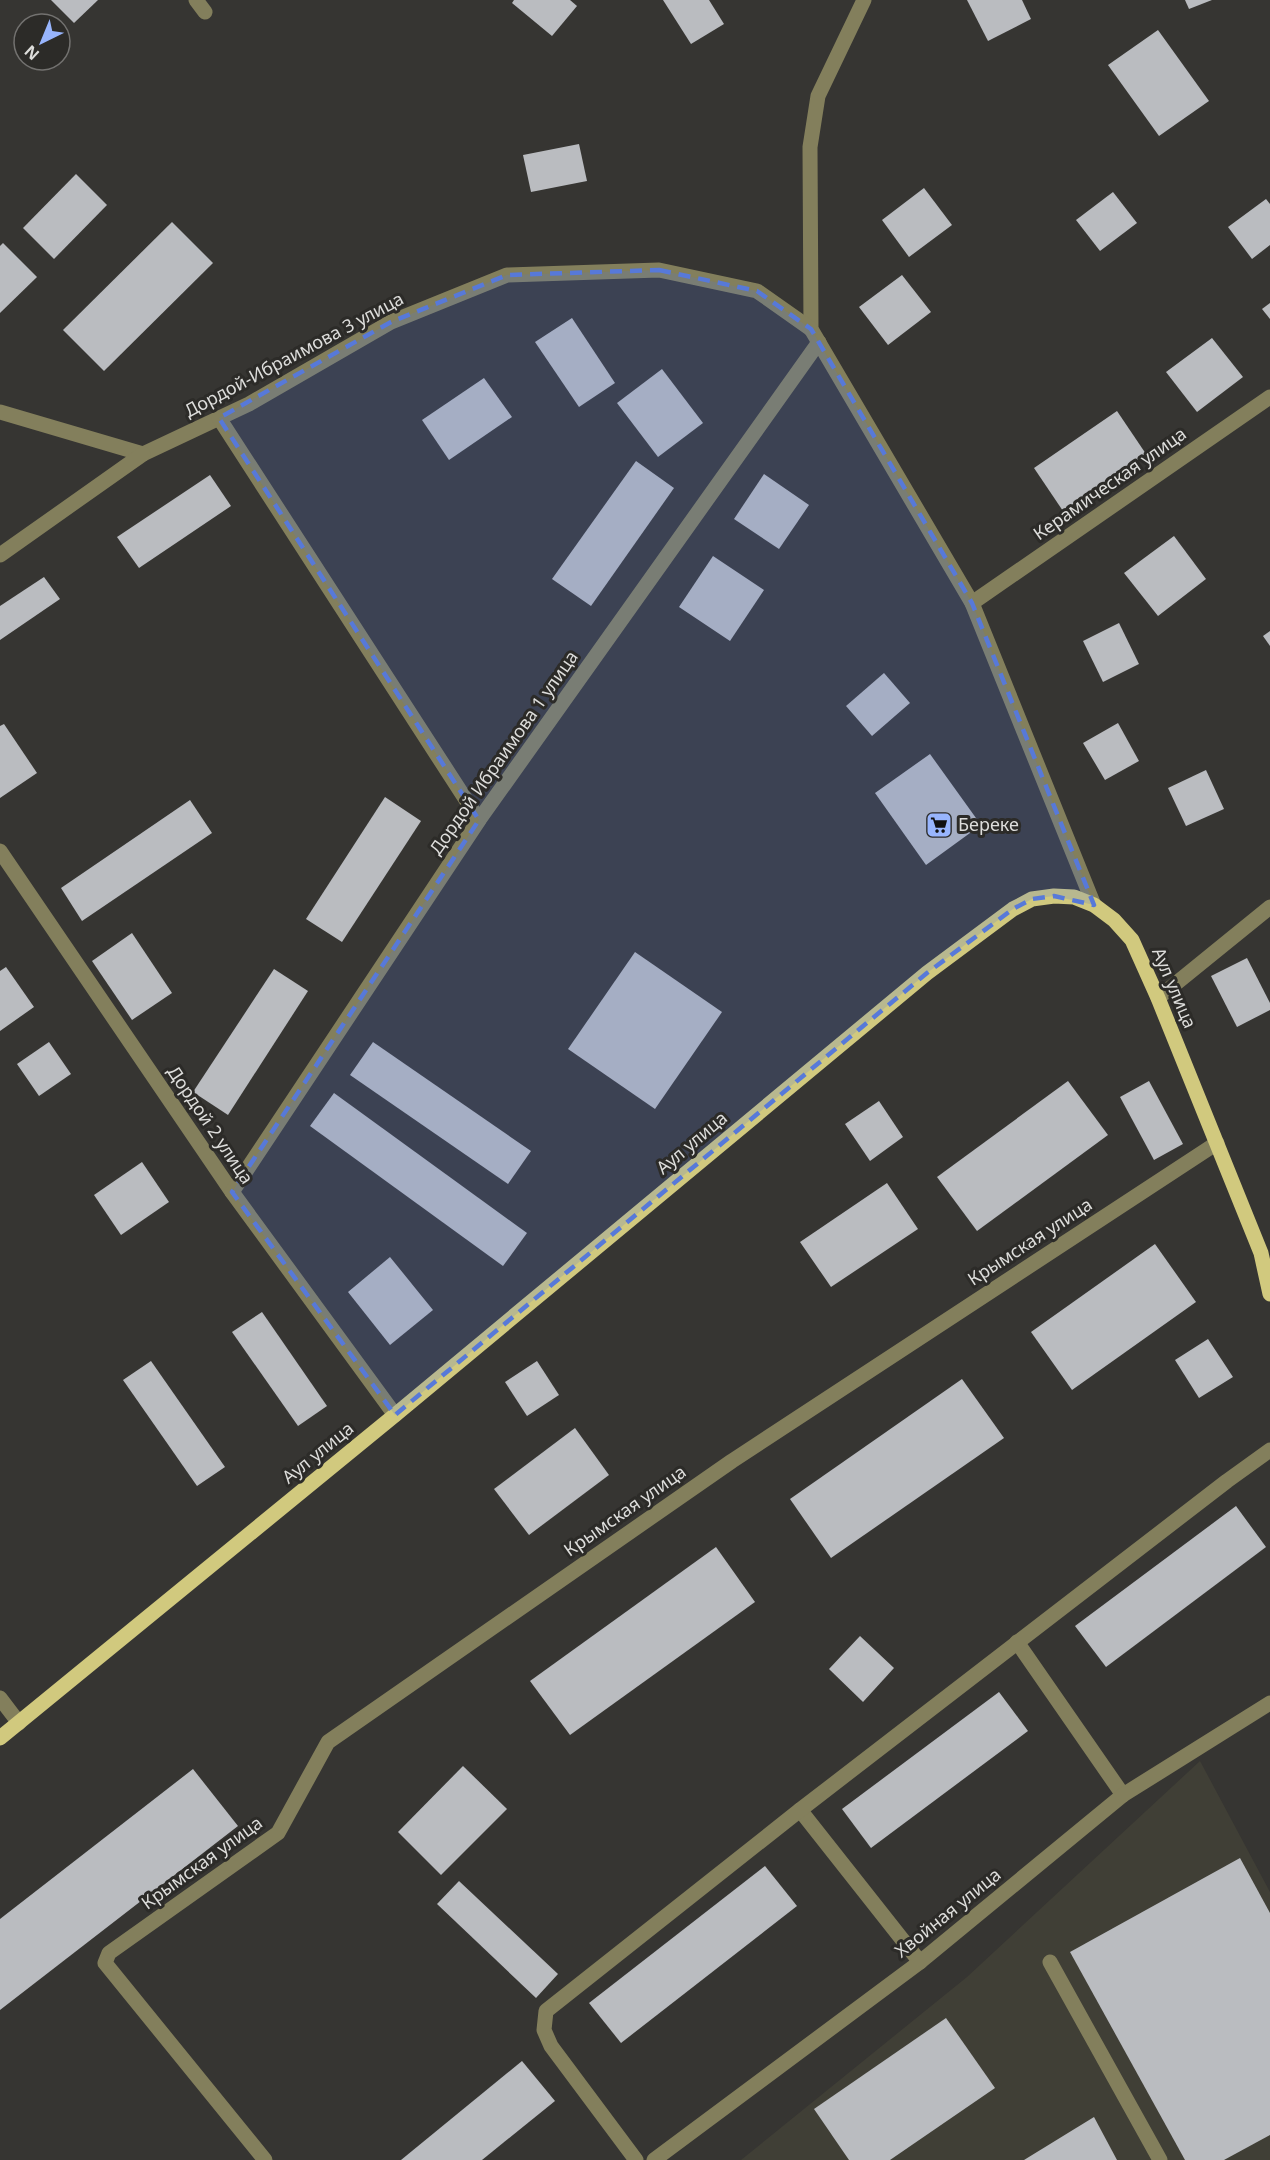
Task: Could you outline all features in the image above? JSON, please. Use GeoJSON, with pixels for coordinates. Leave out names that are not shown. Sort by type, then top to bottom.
{"type":"FeatureCollection","features":[{"type":"Feature","properties":{"kind":"main road","name":"Аул улица"},"geometry":{"type":"LineString","coordinates":[[0,1738],[395,1415],[927,973],[1013,909],[1032,898],[1074,897],[1094,905],[1114,920],[1132,940],[1265,1251],[1270,1294]]}},
{"type":"Feature","properties":{"kind":"street"},"geometry":{"type":"LineString","coordinates":[[864,0],[818,96],[810,147],[815,336],[972,603],[1094,905]]}},
{"type":"Feature","properties":{"kind":"street","name":"Дордой-Ибраимова 3 улица"},"geometry":{"type":"LineString","coordinates":[[0,555],[143,454],[249,404],[391,322],[507,275],[659,270],[757,291],[815,336]]}},
{"type":"Feature","properties":{"kind":"street","name":"Дордой Ибраимова 1 улица"},"geometry":{"type":"LineString","coordinates":[[232,1192],[479,820],[815,336]]}},
{"type":"Feature","properties":{"kind":"street","name":"Керамическая улица"},"geometry":{"type":"LineString","coordinates":[[972,603],[1270,397]]}},
{"type":"Feature","properties":{"kind":"street"},"geometry":{"type":"LineString","coordinates":[[0,412],[143,454]]}},
{"type":"Feature","properties":{"kind":"street"},"geometry":{"type":"LineString","coordinates":[[219,418],[479,820]]}},
{"type":"Feature","properties":{"kind":"street","name":"Дордой 2 улица"},"geometry":{"type":"LineString","coordinates":[[0,851],[232,1192],[395,1415]]}},
{"type":"Feature","properties":{"kind":"street"},"geometry":{"type":"LineString","coordinates":[[1158,998],[1270,907]]}},
{"type":"Feature","properties":{"kind":"street","name":"Крымская улица"},"geometry":{"type":"LineString","coordinates":[[265,2160],[105,1963],[109,1953],[278,1833],[328,1742],[732,1461],[1217,1143]]}},
{"type":"Feature","properties":{"kind":"street"},"geometry":{"type":"LineString","coordinates":[[636,2160],[551,2046],[544,2030],[546,2011],[800,1810],[1270,1450]]}},
{"type":"Feature","properties":{"kind":"street"},"geometry":{"type":"LineString","coordinates":[[1017,1642],[1124,1795]]}},
{"type":"Feature","properties":{"kind":"street"},"geometry":{"type":"LineString","coordinates":[[0,1698],[19,1723]]}},
{"type":"Feature","properties":{"kind":"street","name":"Хвойная улица"},"geometry":{"type":"LineString","coordinates":[[654,2160],[920,1962],[1124,1795],[1270,1703]]}},
{"type":"Feature","properties":{"kind":"street"},"geometry":{"type":"LineString","coordinates":[[800,1810],[920,1962]]}},
{"type":"Feature","properties":{"kind":"street"},"geometry":{"type":"LineString","coordinates":[[1050,1962],[1160,2160]]}},
{"type":"Feature","properties":{"kind":"highlighted area"},"geometry":{"type":"Polygon","coordinates":[[[659,270],[757,291],[811,329],[972,603],[1094,905],[1054,896],[1032,899],[1013,909],[927,973],[395,1415],[232,1192],[479,820],[219,418],[391,322],[507,275],[659,270]]]}},
{"type":"Feature","properties":{"kind":"shaded area"},"geometry":{"type":"Polygon","coordinates":[[[1200,1761],[1270,1892],[1270,2160],[741,2160],[967,1977],[1200,1761]]]}},
{"type":"Feature","properties":{"kind":"building"},"geometry":{"type":"Polygon","coordinates":[[[51,0],[98,0],[74,23],[72,12],[63,12],[51,0]]]}},
{"type":"Feature","properties":{"kind":"building"},"geometry":{"type":"Polygon","coordinates":[[[514,0],[570,0],[577,6],[552,36],[512,3],[514,0]]]}},
{"type":"Feature","properties":{"kind":"building"},"geometry":{"type":"Polygon","coordinates":[[[663,0],[709,0],[724,24],[691,44],[663,0]]]}},
{"type":"Feature","properties":{"kind":"building"},"geometry":{"type":"Polygon","coordinates":[[[967,0],[1022,0],[1031,19],[988,41],[967,0]]]}},
{"type":"Feature","properties":{"kind":"building"},"geometry":{"type":"Polygon","coordinates":[[[1185,0],[1212,0],[1189,9],[1185,0]]]}},
{"type":"Feature","properties":{"kind":"building"},"geometry":{"type":"Polygon","coordinates":[[[1158,30],[1209,101],[1159,136],[1108,65],[1158,30]]]}},
{"type":"Feature","properties":{"kind":"building"},"geometry":{"type":"Polygon","coordinates":[[[579,144],[587,181],[531,192],[523,155],[579,144]]]}},
{"type":"Feature","properties":{"kind":"building"},"geometry":{"type":"Polygon","coordinates":[[[76,174],[107,205],[54,259],[23,228],[76,174]]]}},
{"type":"Feature","properties":{"kind":"building"},"geometry":{"type":"Polygon","coordinates":[[[924,188],[952,225],[909,257],[882,220],[924,188]]]}},
{"type":"Feature","properties":{"kind":"building"},"geometry":{"type":"Polygon","coordinates":[[[1113,192],[1137,223],[1100,251],[1076,220],[1113,192]]]}},
{"type":"Feature","properties":{"kind":"building"},"geometry":{"type":"Polygon","coordinates":[[[1266,199],[1270,204],[1270,245],[1252,259],[1228,227],[1266,199]]]}},
{"type":"Feature","properties":{"kind":"building"},"geometry":{"type":"Polygon","coordinates":[[[172,222],[213,263],[104,371],[63,330],[172,222]]]}},
{"type":"Feature","properties":{"kind":"building"},"geometry":{"type":"Polygon","coordinates":[[[3,243],[37,277],[0,313],[0,246],[3,243]]]}},
{"type":"Feature","properties":{"kind":"building"},"geometry":{"type":"Polygon","coordinates":[[[902,275],[931,312],[888,345],[859,307],[902,275]]]}},
{"type":"Feature","properties":{"kind":"building"},"geometry":{"type":"Polygon","coordinates":[[[1270,303],[1270,319],[1262,309],[1270,303]]]}},
{"type":"Feature","properties":{"kind":"building"},"geometry":{"type":"Polygon","coordinates":[[[572,318],[615,383],[579,407],[535,342],[572,318]]]}},
{"type":"Feature","properties":{"kind":"building"},"geometry":{"type":"Polygon","coordinates":[[[1212,338],[1243,377],[1197,412],[1166,372],[1212,338]]]}},
{"type":"Feature","properties":{"kind":"building"},"geometry":{"type":"Polygon","coordinates":[[[662,369],[703,423],[658,457],[617,403],[662,369]]]}},
{"type":"Feature","properties":{"kind":"building"},"geometry":{"type":"Polygon","coordinates":[[[484,378],[512,417],[449,460],[422,420],[484,378]]]}},
{"type":"Feature","properties":{"kind":"building"},"geometry":{"type":"Polygon","coordinates":[[[1117,411],[1146,454],[1063,511],[1034,468],[1117,411]]]}},
{"type":"Feature","properties":{"kind":"building"},"geometry":{"type":"Polygon","coordinates":[[[636,461],[674,488],[591,606],[552,579],[636,461]]]}},
{"type":"Feature","properties":{"kind":"building"},"geometry":{"type":"Polygon","coordinates":[[[764,474],[809,505],[779,549],[734,519],[764,474]]]}},
{"type":"Feature","properties":{"kind":"building"},"geometry":{"type":"Polygon","coordinates":[[[210,475],[231,506],[139,568],[117,537],[210,475]]]}},
{"type":"Feature","properties":{"kind":"building"},"geometry":{"type":"Polygon","coordinates":[[[1174,536],[1206,579],[1158,616],[1124,573],[1174,536]]]}},
{"type":"Feature","properties":{"kind":"building"},"geometry":{"type":"Polygon","coordinates":[[[713,556],[764,590],[730,641],[679,607],[713,556]]]}},
{"type":"Feature","properties":{"kind":"building"},"geometry":{"type":"Polygon","coordinates":[[[44,577],[60,599],[0,640],[0,606],[44,577]]]}},
{"type":"Feature","properties":{"kind":"building"},"geometry":{"type":"Polygon","coordinates":[[[1119,623],[1139,664],[1103,682],[1083,641],[1119,623]]]}},
{"type":"Feature","properties":{"kind":"building"},"geometry":{"type":"Polygon","coordinates":[[[1270,631],[1270,646],[1263,636],[1270,631]]]}},
{"type":"Feature","properties":{"kind":"building"},"geometry":{"type":"Polygon","coordinates":[[[884,673],[910,703],[872,736],[846,706],[884,673]]]}},
{"type":"Feature","properties":{"kind":"building"},"geometry":{"type":"Polygon","coordinates":[[[1118,723],[1139,761],[1105,780],[1083,743],[1118,723]]]}},
{"type":"Feature","properties":{"kind":"building"},"geometry":{"type":"Polygon","coordinates":[[[4,724],[37,773],[0,798],[0,726],[4,724]]]}},
{"type":"Feature","properties":{"kind":"building"},"geometry":{"type":"Polygon","coordinates":[[[930,754],[981,825],[926,865],[875,793],[930,754]]]}},
{"type":"Feature","properties":{"kind":"building"},"geometry":{"type":"Polygon","coordinates":[[[1206,770],[1224,809],[1186,826],[1168,788],[1206,770]]]}},
{"type":"Feature","properties":{"kind":"building"},"geometry":{"type":"Polygon","coordinates":[[[385,797],[421,821],[342,942],[306,919],[385,797]]]}},
{"type":"Feature","properties":{"kind":"building"},"geometry":{"type":"Polygon","coordinates":[[[190,800],[212,833],[82,921],[61,888],[190,800]]]}},
{"type":"Feature","properties":{"kind":"building"},"geometry":{"type":"Polygon","coordinates":[[[132,933],[172,993],[132,1020],[92,961],[132,933]]]}},
{"type":"Feature","properties":{"kind":"building"},"geometry":{"type":"Polygon","coordinates":[[[635,952],[722,1012],[655,1109],[568,1049],[635,952]]]}},
{"type":"Feature","properties":{"kind":"building"},"geometry":{"type":"Polygon","coordinates":[[[1247,958],[1270,1003],[1270,1010],[1237,1027],[1211,976],[1247,958]]]}},
{"type":"Feature","properties":{"kind":"building"},"geometry":{"type":"Polygon","coordinates":[[[6,967],[34,1007],[0,1031],[0,971],[6,967]]]}},
{"type":"Feature","properties":{"kind":"building"},"geometry":{"type":"Polygon","coordinates":[[[274,969],[308,991],[228,1115],[193,1092],[274,969]]]}},
{"type":"Feature","properties":{"kind":"building"},"geometry":{"type":"Polygon","coordinates":[[[49,1042],[71,1074],[39,1096],[17,1064],[49,1042]]]}},
{"type":"Feature","properties":{"kind":"building"},"geometry":{"type":"Polygon","coordinates":[[[373,1042],[531,1151],[508,1184],[350,1075],[373,1042]]]}},
{"type":"Feature","properties":{"kind":"building"},"geometry":{"type":"Polygon","coordinates":[[[1068,1081],[1108,1135],[977,1231],[937,1177],[1068,1081]]]}},
{"type":"Feature","properties":{"kind":"building"},"geometry":{"type":"Polygon","coordinates":[[[1149,1081],[1183,1144],[1154,1160],[1120,1097],[1149,1081]]]}},
{"type":"Feature","properties":{"kind":"building"},"geometry":{"type":"Polygon","coordinates":[[[334,1093],[527,1233],[503,1266],[310,1126],[334,1093]]]}},
{"type":"Feature","properties":{"kind":"building"},"geometry":{"type":"Polygon","coordinates":[[[879,1101],[903,1137],[870,1161],[845,1124],[879,1101]]]}},
{"type":"Feature","properties":{"kind":"building"},"geometry":{"type":"Polygon","coordinates":[[[142,1162],[169,1202],[121,1235],[94,1195],[142,1162]]]}},
{"type":"Feature","properties":{"kind":"building"},"geometry":{"type":"Polygon","coordinates":[[[887,1183],[918,1229],[831,1287],[800,1242],[887,1183]]]}},
{"type":"Feature","properties":{"kind":"building"},"geometry":{"type":"Polygon","coordinates":[[[1155,1244],[1196,1302],[1072,1390],[1031,1332],[1155,1244]]]}},
{"type":"Feature","properties":{"kind":"building"},"geometry":{"type":"Polygon","coordinates":[[[390,1257],[433,1310],[390,1345],[348,1292],[390,1257]]]}},
{"type":"Feature","properties":{"kind":"building"},"geometry":{"type":"Polygon","coordinates":[[[262,1312],[327,1406],[298,1426],[232,1332],[262,1312]]]}},
{"type":"Feature","properties":{"kind":"building"},"geometry":{"type":"Polygon","coordinates":[[[1208,1339],[1233,1377],[1199,1398],[1175,1360],[1208,1339]]]}},
{"type":"Feature","properties":{"kind":"building"},"geometry":{"type":"Polygon","coordinates":[[[151,1361],[225,1467],[197,1486],[123,1380],[151,1361]]]}},
{"type":"Feature","properties":{"kind":"building"},"geometry":{"type":"Polygon","coordinates":[[[537,1361],[559,1395],[527,1416],[505,1382],[537,1361]]]}},
{"type":"Feature","properties":{"kind":"building"},"geometry":{"type":"Polygon","coordinates":[[[962,1379],[1004,1438],[831,1558],[790,1499],[962,1379]]]}},
{"type":"Feature","properties":{"kind":"building"},"geometry":{"type":"Polygon","coordinates":[[[575,1428],[609,1475],[529,1535],[494,1489],[575,1428]]]}},
{"type":"Feature","properties":{"kind":"building"},"geometry":{"type":"Polygon","coordinates":[[[1236,1506],[1266,1547],[1106,1667],[1075,1626],[1236,1506]]]}},
{"type":"Feature","properties":{"kind":"building"},"geometry":{"type":"Polygon","coordinates":[[[716,1547],[755,1602],[570,1735],[530,1681],[716,1547]]]}},
{"type":"Feature","properties":{"kind":"building"},"geometry":{"type":"Polygon","coordinates":[[[860,1636],[894,1668],[863,1702],[829,1669],[860,1636]]]}},
{"type":"Feature","properties":{"kind":"building"},"geometry":{"type":"Polygon","coordinates":[[[999,1692],[1028,1731],[871,1848],[842,1809],[999,1692]]]}},
{"type":"Feature","properties":{"kind":"building"},"geometry":{"type":"Polygon","coordinates":[[[463,1766],[507,1809],[441,1875],[398,1832],[463,1766]]]}},
{"type":"Feature","properties":{"kind":"building"},"geometry":{"type":"Polygon","coordinates":[[[193,1769],[238,1826],[0,2010],[0,1919],[193,1769]]]}},
{"type":"Feature","properties":{"kind":"building"},"geometry":{"type":"Polygon","coordinates":[[[1240,1858],[1270,1913],[1270,2135],[1224,2160],[1185,2160],[1070,1952],[1240,1858]]]}},
{"type":"Feature","properties":{"kind":"building"},"geometry":{"type":"Polygon","coordinates":[[[765,1866],[797,1906],[621,2043],[589,2003],[765,1866]]]}},
{"type":"Feature","properties":{"kind":"building"},"geometry":{"type":"Polygon","coordinates":[[[459,1881],[558,1974],[536,1998],[437,1904],[459,1881]]]}},
{"type":"Feature","properties":{"kind":"building"},"geometry":{"type":"Polygon","coordinates":[[[946,2018],[995,2088],[890,2160],[849,2160],[814,2109],[946,2018]]]}},
{"type":"Feature","properties":{"kind":"building"},"geometry":{"type":"Polygon","coordinates":[[[522,2061],[555,2101],[482,2160],[401,2160],[522,2061]]]}},
{"type":"Feature","properties":{"kind":"building"},"geometry":{"type":"Polygon","coordinates":[[[1094,2117],[1117,2160],[1024,2160],[1094,2117]]]}},
{"type":"Feature","properties":{"kind":"place","name":"Береке"},"geometry":{"type":"Point","coordinates":[939,825]}}]}
